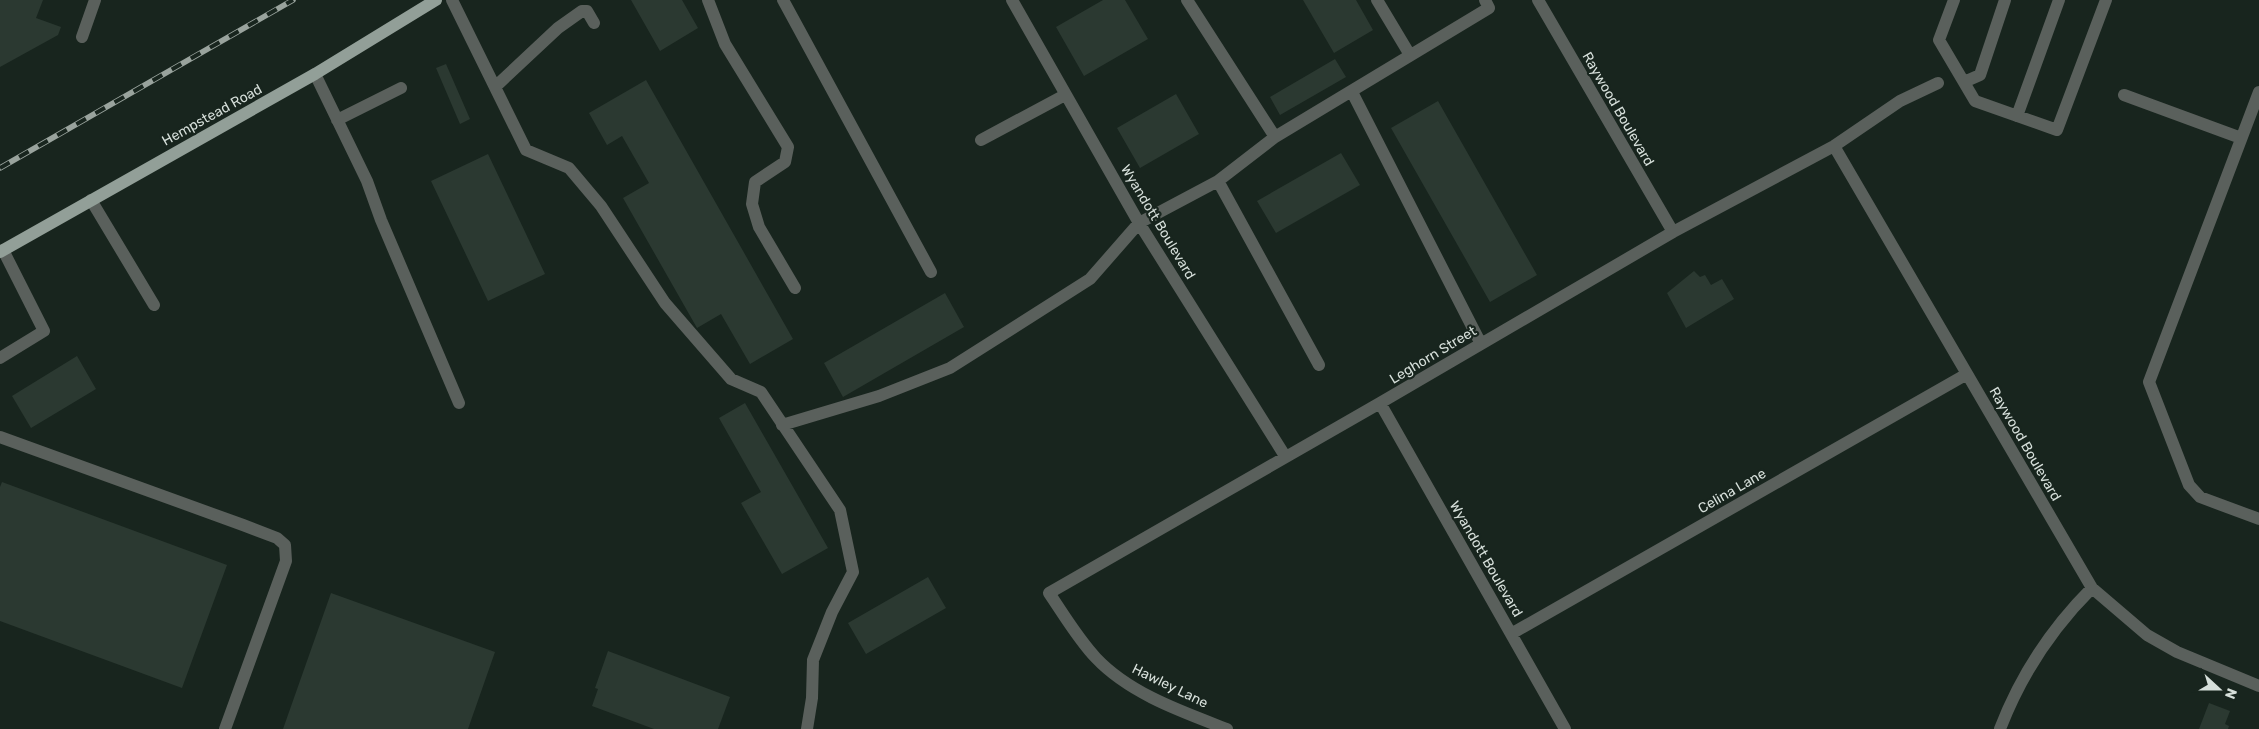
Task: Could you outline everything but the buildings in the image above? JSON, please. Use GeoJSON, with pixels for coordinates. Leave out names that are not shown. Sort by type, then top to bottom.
{"type":"FeatureCollection","features":[{"type":"Feature","properties":{"kind":"main road","name":"Hempstead Road"},"geometry":{"type":"LineString","coordinates":[[2,251],[315,74],[436,0]]}},
{"type":"Feature","properties":{"kind":"street"},"geometry":{"type":"LineString","coordinates":[[82,38],[95,0]]}},
{"type":"Feature","properties":{"kind":"street"},"geometry":{"type":"LineString","coordinates":[[452,0],[526,150],[569,168],[601,206],[665,303],[731,379],[761,392],[840,510],[853,572],[832,612],[813,660],[808,728]]}},
{"type":"Feature","properties":{"kind":"street"},"geometry":{"type":"LineString","coordinates":[[708,0],[725,44],[788,146],[786,162],[756,182],[752,204],[759,227],[794,288]]}},
{"type":"Feature","properties":{"kind":"street"},"geometry":{"type":"LineString","coordinates":[[783,0],[931,272]]}},
{"type":"Feature","properties":{"kind":"street","name":"Wyandott Boulevard"},"geometry":{"type":"LineString","coordinates":[[1012,0],[1139,223],[1285,456]]}},
{"type":"Feature","properties":{"kind":"street"},"geometry":{"type":"LineString","coordinates":[[1187,0],[1276,137]]}},
{"type":"Feature","properties":{"kind":"street"},"geometry":{"type":"LineString","coordinates":[[1377,0],[1410,55]]}},
{"type":"Feature","properties":{"kind":"street"},"geometry":{"type":"LineString","coordinates":[[782,425],[879,396],[950,368],[1090,279],[1139,223],[1218,181],[1276,137],[1489,8],[1485,0]]}},
{"type":"Feature","properties":{"kind":"street","name":"Raywood Boulevard"},"geometry":{"type":"LineString","coordinates":[[1538,0],[1672,232]]}},
{"type":"Feature","properties":{"kind":"street"},"geometry":{"type":"LineString","coordinates":[[1954,0],[1940,40],[1975,101],[2057,130],[2106,0]]}},
{"type":"Feature","properties":{"kind":"street"},"geometry":{"type":"LineString","coordinates":[[1964,82],[1980,75],[2006,0]]}},
{"type":"Feature","properties":{"kind":"street"},"geometry":{"type":"LineString","coordinates":[[2017,116],[2059,0]]}},
{"type":"Feature","properties":{"kind":"street"},"geometry":{"type":"LineString","coordinates":[[495,87],[558,28],[582,11],[587,11],[594,23]]}},
{"type":"Feature","properties":{"kind":"street"},"geometry":{"type":"LineString","coordinates":[[315,74],[367,181],[381,220],[460,404]]}},
{"type":"Feature","properties":{"kind":"street","name":"Leghorn Street"},"geometry":{"type":"LineString","coordinates":[[1049,593],[1285,456],[1380,404],[1672,232],[1834,146],[1900,101],[1938,83]]}},
{"type":"Feature","properties":{"kind":"street"},"geometry":{"type":"LineString","coordinates":[[337,120],[401,88]]}},
{"type":"Feature","properties":{"kind":"street"},"geometry":{"type":"LineString","coordinates":[[1352,92],[1481,344]]}},
{"type":"Feature","properties":{"kind":"street"},"geometry":{"type":"LineString","coordinates":[[2259,92],[2149,382],[2188,485],[2200,497],[2259,518]]}},
{"type":"Feature","properties":{"kind":"street"},"geometry":{"type":"LineString","coordinates":[[981,140],[1066,94]]}},
{"type":"Feature","properties":{"kind":"street"},"geometry":{"type":"LineString","coordinates":[[2124,95],[2241,138]]}},
{"type":"Feature","properties":{"kind":"street","name":"Raywood Boulevard"},"geometry":{"type":"LineString","coordinates":[[1834,146],[2092,588],[2147,635],[2178,652],[2259,686]]}},
{"type":"Feature","properties":{"kind":"street"},"geometry":{"type":"LineString","coordinates":[[1218,181],[1319,365]]}},
{"type":"Feature","properties":{"kind":"street"},"geometry":{"type":"LineString","coordinates":[[91,200],[154,305]]}},
{"type":"Feature","properties":{"kind":"street"},"geometry":{"type":"LineString","coordinates":[[0,358],[44,331],[2,251]]}},
{"type":"Feature","properties":{"kind":"street","name":"Celina Lane"},"geometry":{"type":"LineString","coordinates":[[1511,634],[1967,374]]}},
{"type":"Feature","properties":{"kind":"street","name":"Wyandott Boulevard"},"geometry":{"type":"LineString","coordinates":[[1380,404],[1565,729]]}},
{"type":"Feature","properties":{"kind":"street"},"geometry":{"type":"LineString","coordinates":[[0,437],[243,525],[276,538],[285,545],[286,561],[225,729]]}},
{"type":"Feature","properties":{"kind":"street"},"geometry":{"type":"LineString","coordinates":[[2000,729],[2023,678],[2040,650],[2066,614],[2092,588]]}},
{"type":"Feature","properties":{"kind":"street","name":"Hawley Lane"},"geometry":{"type":"LineString","coordinates":[[1049,593],[1082,642],[1098,660],[1119,677],[1163,702],[1227,729]]}},
{"type":"Feature","properties":{"kind":"railway"},"geometry":{"type":"LineString","coordinates":[[0,168],[293,0]]}}]}
